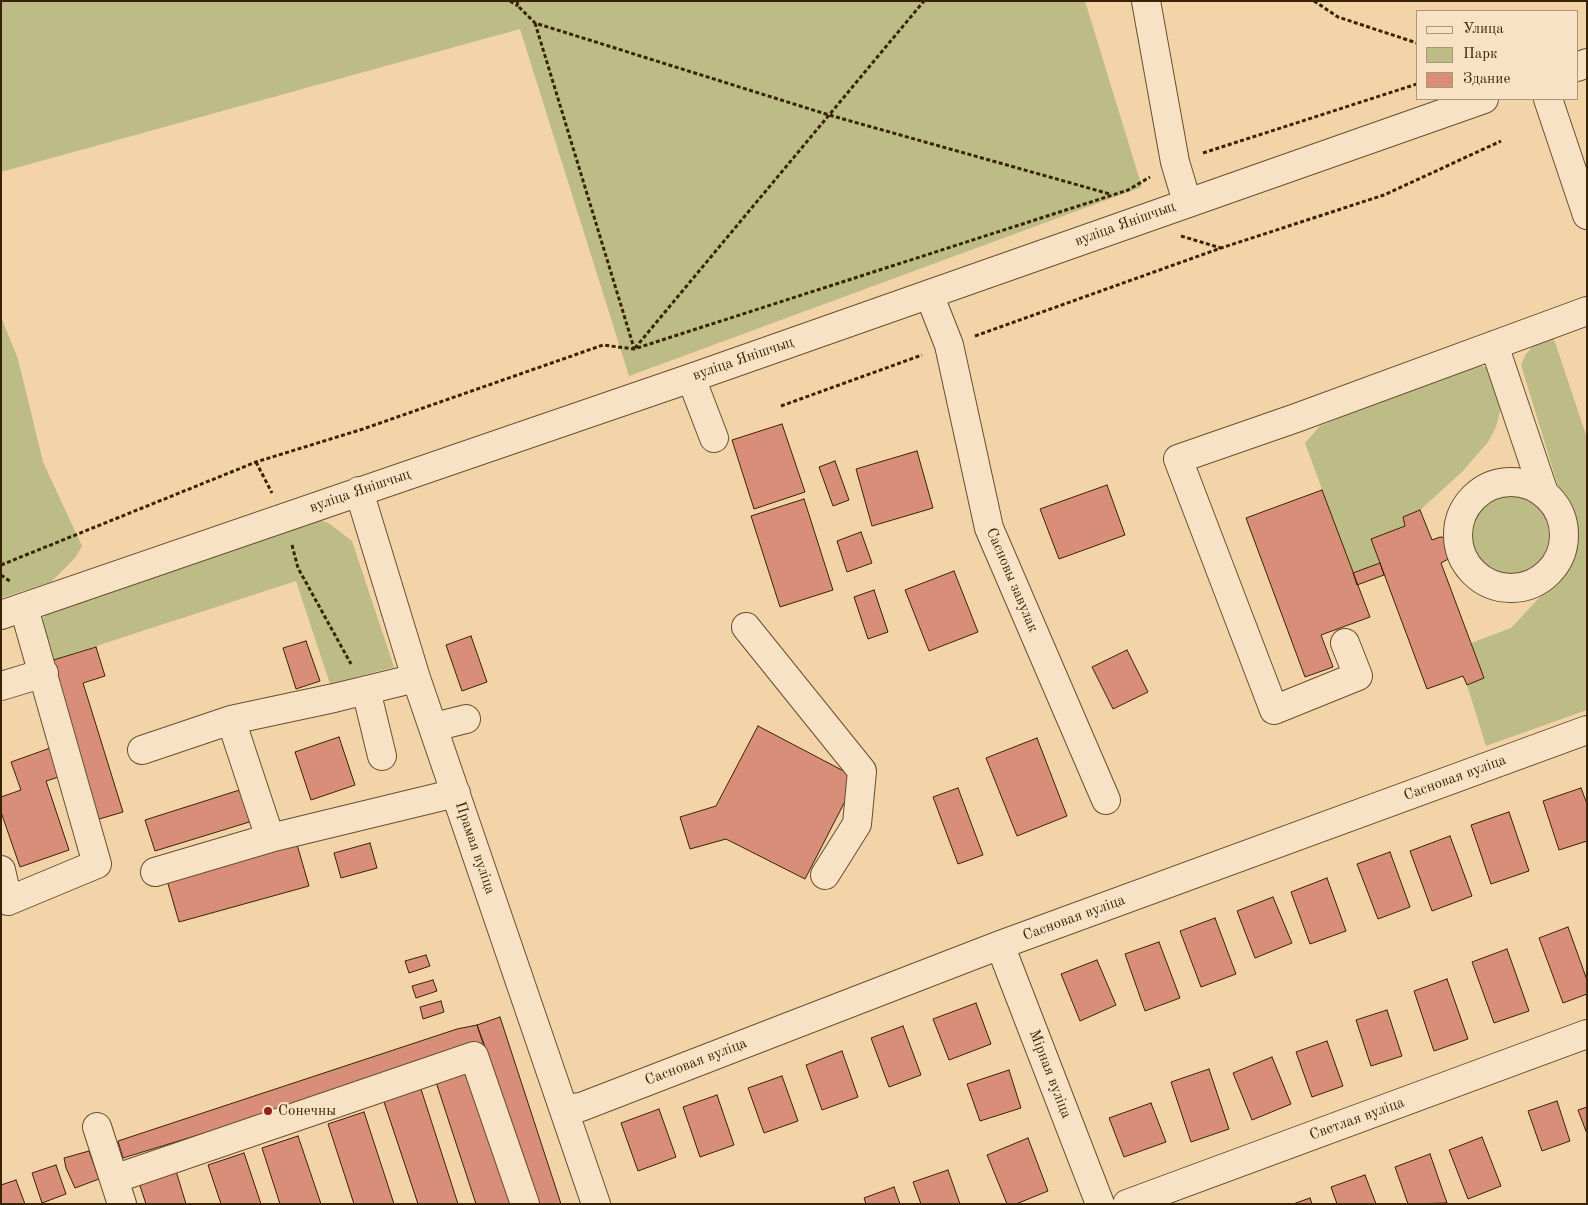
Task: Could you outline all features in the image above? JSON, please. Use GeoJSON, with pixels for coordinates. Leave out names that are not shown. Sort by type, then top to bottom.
{"type":"FeatureCollection","features":[{"type":"Feature","properties":{"kind":"street"},"geometry":{"type":"LineString","coordinates":[[1146,1],[1175,162],[1187,202]]}},
{"type":"Feature","properties":{"kind":"street","name":"вуліца Янішчыц"},"geometry":{"type":"LineString","coordinates":[[13,612],[691,378],[1481,100]]}},
{"type":"Feature","properties":{"kind":"street"},"geometry":{"type":"LineString","coordinates":[[1548,100],[1587,215]]}},
{"type":"Feature","properties":{"kind":"street","name":"Сасновы завулак"},"geometry":{"type":"LineString","coordinates":[[928,294],[949,345],[989,528],[1106,800]]}},
{"type":"Feature","properties":{"kind":"street"},"geometry":{"type":"LineString","coordinates":[[1344,643],[1358,676],[1274,710],[1178,458],[1296,418],[1587,311]]}},
{"type":"Feature","properties":{"kind":"street"},"geometry":{"type":"LineString","coordinates":[[1494,345],[1544,493]]}},
{"type":"Feature","properties":{"kind":"street"},"geometry":{"type":"LineString","coordinates":[[691,378],[714,438]]}},
{"type":"Feature","properties":{"kind":"street","name":"Прамая вуліца"},"geometry":{"type":"LineString","coordinates":[[359,491],[416,678],[596,1204]]}},
{"type":"Feature","properties":{"kind":"street"},"geometry":{"type":"LineString","coordinates":[[1,870],[8,901],[97,864],[44,673],[13,612]]}},
{"type":"Feature","properties":{"kind":"street"},"geometry":{"type":"LineString","coordinates":[[746,626],[862,771],[857,824],[825,875]]}},
{"type":"Feature","properties":{"kind":"street"},"geometry":{"type":"LineString","coordinates":[[1,686],[44,673]]}},
{"type":"Feature","properties":{"kind":"street"},"geometry":{"type":"LineString","coordinates":[[142,750],[231,720],[416,678]]}},
{"type":"Feature","properties":{"kind":"street"},"geometry":{"type":"LineString","coordinates":[[366,690],[382,756]]}},
{"type":"Feature","properties":{"kind":"street"},"geometry":{"type":"LineString","coordinates":[[434,727],[466,719]]}},
{"type":"Feature","properties":{"kind":"street"},"geometry":{"type":"LineString","coordinates":[[231,720],[270,838]]}},
{"type":"Feature","properties":{"kind":"street","name":"Сасновая вуліца"},"geometry":{"type":"LineString","coordinates":[[564,1109],[581,1107],[1000,945],[1587,730]]}},
{"type":"Feature","properties":{"kind":"street"},"geometry":{"type":"LineString","coordinates":[[155,872],[270,838],[456,793]]}},
{"type":"Feature","properties":{"kind":"street","name":"Мірная вуліца"},"geometry":{"type":"LineString","coordinates":[[1000,945],[1100,1204]]}},
{"type":"Feature","properties":{"kind":"street","name":"Светлая вуліца"},"geometry":{"type":"LineString","coordinates":[[1127,1204],[1587,1034]]}},
{"type":"Feature","properties":{"kind":"street"},"geometry":{"type":"LineString","coordinates":[[97,1128],[118,1191],[474,1056],[525,1204]]}},
{"type":"Feature","properties":{"kind":"path"},"geometry":{"type":"LineString","coordinates":[[510,1],[518,6],[535,23],[829,115],[1112,194],[1134,222]]}},
{"type":"Feature","properties":{"kind":"path"},"geometry":{"type":"LineString","coordinates":[[517,1],[518,6]]}},
{"type":"Feature","properties":{"kind":"path"},"geometry":{"type":"LineString","coordinates":[[634,349],[924,1]]}},
{"type":"Feature","properties":{"kind":"path"},"geometry":{"type":"LineString","coordinates":[[1314,1],[1338,17],[1416,43]]}},
{"type":"Feature","properties":{"kind":"path"},"geometry":{"type":"LineString","coordinates":[[535,23],[634,349]]}},
{"type":"Feature","properties":{"kind":"path"},"geometry":{"type":"LineString","coordinates":[[1,565],[256,462],[363,430],[603,345],[634,349],[1128,190],[1175,162],[1416,84]]}},
{"type":"Feature","properties":{"kind":"path"},"geometry":{"type":"LineString","coordinates":[[781,406],[1221,248],[1384,195],[1501,141]]}},
{"type":"Feature","properties":{"kind":"path"},"geometry":{"type":"LineString","coordinates":[[1178,235],[1221,248]]}},
{"type":"Feature","properties":{"kind":"path"},"geometry":{"type":"LineString","coordinates":[[256,462],[285,517],[298,568],[366,690]]}},
{"type":"Feature","properties":{"kind":"green space"},"geometry":{"type":"Polygon","coordinates":[[[1,1],[1085,1],[1142,187],[629,376],[520,29],[1,172],[1,1]]]}},
{"type":"Feature","properties":{"kind":"green space"},"geometry":{"type":"Polygon","coordinates":[[[1,317],[18,359],[43,462],[82,546],[75,558],[51,582],[1,598],[1,317]]]}},
{"type":"Feature","properties":{"kind":"green space"},"geometry":{"type":"Polygon","coordinates":[[[1553,336],[1587,438],[1587,710],[1486,746],[1467,685],[1484,678],[1471,643],[1511,628],[1554,582],[1574,553],[1572,532],[1521,365],[1526,354],[1534,345],[1553,336]]]}},
{"type":"Feature","properties":{"kind":"green space"},"geometry":{"type":"Polygon","coordinates":[[[1474,363],[1488,368],[1503,399],[1496,427],[1488,442],[1462,472],[1420,510],[1403,517],[1405,526],[1371,539],[1380,563],[1353,573],[1305,443],[1320,426],[1474,363]]]}},
{"type":"Feature","properties":{"kind":"green space"},"geometry":{"type":"Polygon","coordinates":[[[1510,496],[1525,499],[1538,507],[1546,520],[1549,535],[1546,550],[1538,563],[1525,571],[1510,574],[1495,571],[1482,563],[1474,550],[1471,535],[1474,520],[1482,507],[1495,499],[1510,496]]]}},
{"type":"Feature","properties":{"kind":"green space"},"geometry":{"type":"Polygon","coordinates":[[[314,517],[330,524],[352,541],[394,667],[330,684],[296,581],[47,662],[38,632],[42,620],[53,605],[314,517]]]}},
{"type":"Feature","properties":{"kind":"building"},"geometry":{"type":"Polygon","coordinates":[[[782,424],[805,492],[754,509],[732,440],[782,424]]]}},
{"type":"Feature","properties":{"kind":"building"},"geometry":{"type":"Polygon","coordinates":[[[917,451],[933,508],[872,526],[856,469],[917,451]]]}},
{"type":"Feature","properties":{"kind":"building"},"geometry":{"type":"Polygon","coordinates":[[[835,461],[849,500],[833,506],[819,467],[835,461]]]}},
{"type":"Feature","properties":{"kind":"building"},"geometry":{"type":"Polygon","coordinates":[[[1107,485],[1125,535],[1059,559],[1040,509],[1107,485]]]}},
{"type":"Feature","properties":{"kind":"building"},"geometry":{"type":"Polygon","coordinates":[[[1322,490],[1370,617],[1321,635],[1333,667],[1305,677],[1246,518],[1322,490]]]}},
{"type":"Feature","properties":{"kind":"building"},"geometry":{"type":"Polygon","coordinates":[[[804,499],[833,590],[780,607],[751,516],[804,499]]]}},
{"type":"Feature","properties":{"kind":"building"},"geometry":{"type":"Polygon","coordinates":[[[1420,510],[1432,540],[1440,537],[1447,538],[1452,542],[1454,548],[1452,557],[1441,563],[1484,678],[1467,685],[1463,676],[1427,689],[1371,539],[1405,526],[1403,517],[1420,510]]]}},
{"type":"Feature","properties":{"kind":"building"},"geometry":{"type":"Polygon","coordinates":[[[861,532],[872,563],[847,572],[837,541],[861,532]]]}},
{"type":"Feature","properties":{"kind":"building"},"geometry":{"type":"Polygon","coordinates":[[[1380,563],[1384,575],[1357,585],[1353,573],[1380,563]]]}},
{"type":"Feature","properties":{"kind":"building"},"geometry":{"type":"Polygon","coordinates":[[[954,571],[978,632],[929,651],[905,590],[954,571]]]}},
{"type":"Feature","properties":{"kind":"building"},"geometry":{"type":"Polygon","coordinates":[[[874,590],[888,632],[868,639],[854,597],[874,590]]]}},
{"type":"Feature","properties":{"kind":"building"},"geometry":{"type":"Polygon","coordinates":[[[471,636],[487,682],[462,691],[446,645],[471,636]]]}},
{"type":"Feature","properties":{"kind":"building"},"geometry":{"type":"Polygon","coordinates":[[[306,641],[320,681],[296,689],[283,648],[306,641]]]}},
{"type":"Feature","properties":{"kind":"building"},"geometry":{"type":"Polygon","coordinates":[[[96,647],[105,676],[83,683],[123,812],[96,820],[47,662],[96,647]]]}},
{"type":"Feature","properties":{"kind":"building"},"geometry":{"type":"Polygon","coordinates":[[[1127,650],[1148,692],[1113,709],[1092,667],[1127,650]]]}},
{"type":"Feature","properties":{"kind":"building"},"geometry":{"type":"Polygon","coordinates":[[[758,726],[857,778],[805,879],[726,839],[690,849],[680,817],[716,806],[758,726]]]}},
{"type":"Feature","properties":{"kind":"building"},"geometry":{"type":"Polygon","coordinates":[[[339,737],[355,785],[311,800],[295,752],[339,737]]]}},
{"type":"Feature","properties":{"kind":"building"},"geometry":{"type":"Polygon","coordinates":[[[1037,738],[1067,816],[1017,836],[986,758],[1037,738]]]}},
{"type":"Feature","properties":{"kind":"building"},"geometry":{"type":"Polygon","coordinates":[[[53,747],[62,776],[46,781],[69,850],[20,867],[1,812],[1,797],[21,790],[11,762],[53,747]]]}},
{"type":"Feature","properties":{"kind":"building"},"geometry":{"type":"Polygon","coordinates":[[[249,787],[259,819],[155,851],[145,820],[249,787]]]}},
{"type":"Feature","properties":{"kind":"building"},"geometry":{"type":"Polygon","coordinates":[[[958,788],[983,855],[958,864],[933,797],[958,788]]]}},
{"type":"Feature","properties":{"kind":"building"},"geometry":{"type":"Polygon","coordinates":[[[1581,788],[1587,804],[1587,841],[1559,850],[1543,801],[1581,788]]]}},
{"type":"Feature","properties":{"kind":"building"},"geometry":{"type":"Polygon","coordinates":[[[1509,812],[1529,871],[1491,884],[1471,825],[1509,812]]]}},
{"type":"Feature","properties":{"kind":"building"},"geometry":{"type":"Polygon","coordinates":[[[1450,836],[1472,896],[1432,911],[1410,851],[1450,836]]]}},
{"type":"Feature","properties":{"kind":"building"},"geometry":{"type":"Polygon","coordinates":[[[296,841],[309,886],[179,922],[166,877],[296,841]]]}},
{"type":"Feature","properties":{"kind":"building"},"geometry":{"type":"Polygon","coordinates":[[[370,843],[377,868],[341,878],[334,853],[370,843]]]}},
{"type":"Feature","properties":{"kind":"building"},"geometry":{"type":"Polygon","coordinates":[[[1390,852],[1410,907],[1378,919],[1357,864],[1390,852]]]}},
{"type":"Feature","properties":{"kind":"building"},"geometry":{"type":"Polygon","coordinates":[[[1327,878],[1346,931],[1310,944],[1291,892],[1327,878]]]}},
{"type":"Feature","properties":{"kind":"building"},"geometry":{"type":"Polygon","coordinates":[[[1273,897],[1292,943],[1255,958],[1237,911],[1273,897]]]}},
{"type":"Feature","properties":{"kind":"building"},"geometry":{"type":"Polygon","coordinates":[[[1215,918],[1236,974],[1201,987],[1180,931],[1215,918]]]}},
{"type":"Feature","properties":{"kind":"building"},"geometry":{"type":"Polygon","coordinates":[[[1568,927],[1587,980],[1587,994],[1563,1003],[1539,938],[1568,927]]]}},
{"type":"Feature","properties":{"kind":"building"},"geometry":{"type":"Polygon","coordinates":[[[1159,942],[1180,998],[1145,1011],[1125,954],[1159,942]]]}},
{"type":"Feature","properties":{"kind":"building"},"geometry":{"type":"Polygon","coordinates":[[[1507,949],[1529,1011],[1494,1023],[1472,962],[1507,949]]]}},
{"type":"Feature","properties":{"kind":"building"},"geometry":{"type":"Polygon","coordinates":[[[426,955],[430,966],[409,973],[405,961],[426,955]]]}},
{"type":"Feature","properties":{"kind":"building"},"geometry":{"type":"Polygon","coordinates":[[[1097,960],[1116,1005],[1080,1021],[1061,974],[1097,960]]]}},
{"type":"Feature","properties":{"kind":"building"},"geometry":{"type":"Polygon","coordinates":[[[1447,979],[1468,1039],[1434,1051],[1414,991],[1447,979]]]}},
{"type":"Feature","properties":{"kind":"building"},"geometry":{"type":"Polygon","coordinates":[[[433,980],[437,991],[416,998],[412,986],[433,980]]]}},
{"type":"Feature","properties":{"kind":"building"},"geometry":{"type":"Polygon","coordinates":[[[441,1001],[444,1012],[423,1019],[420,1007],[441,1001]]]}},
{"type":"Feature","properties":{"kind":"building"},"geometry":{"type":"Polygon","coordinates":[[[976,1003],[991,1044],[949,1060],[933,1019],[976,1003]]]}},
{"type":"Feature","properties":{"kind":"building"},"geometry":{"type":"Polygon","coordinates":[[[1387,1010],[1402,1056],[1371,1066],[1356,1020],[1387,1010]]]}},
{"type":"Feature","properties":{"kind":"building"},"geometry":{"type":"Polygon","coordinates":[[[500,1017],[561,1204],[536,1204],[477,1025],[500,1017]]]}},
{"type":"Feature","properties":{"kind":"building"},"geometry":{"type":"Polygon","coordinates":[[[477,1025],[485,1047],[123,1158],[118,1141],[457,1029],[477,1025]]]}},
{"type":"Feature","properties":{"kind":"building"},"geometry":{"type":"Polygon","coordinates":[[[903,1026],[921,1075],[889,1087],[871,1038],[903,1026]]]}},
{"type":"Feature","properties":{"kind":"building"},"geometry":{"type":"Polygon","coordinates":[[[1327,1041],[1343,1086],[1312,1097],[1296,1052],[1327,1041]]]}},
{"type":"Feature","properties":{"kind":"building"},"geometry":{"type":"Polygon","coordinates":[[[842,1051],[858,1097],[822,1110],[806,1065],[842,1051]]]}},
{"type":"Feature","properties":{"kind":"building"},"geometry":{"type":"Polygon","coordinates":[[[1272,1057],[1291,1104],[1252,1120],[1233,1073],[1272,1057]]]}},
{"type":"Feature","properties":{"kind":"building"},"geometry":{"type":"Polygon","coordinates":[[[470,1064],[516,1204],[476,1204],[434,1076],[470,1064]]]}},
{"type":"Feature","properties":{"kind":"building"},"geometry":{"type":"Polygon","coordinates":[[[1209,1069],[1229,1129],[1191,1142],[1171,1082],[1209,1069]]]}},
{"type":"Feature","properties":{"kind":"building"},"geometry":{"type":"Polygon","coordinates":[[[1009,1070],[1021,1108],[980,1121],[967,1084],[1009,1070]]]}},
{"type":"Feature","properties":{"kind":"building"},"geometry":{"type":"Polygon","coordinates":[[[782,1076],[798,1121],[764,1133],[748,1088],[782,1076]]]}},
{"type":"Feature","properties":{"kind":"building"},"geometry":{"type":"Polygon","coordinates":[[[420,1086],[458,1204],[418,1204],[383,1099],[420,1086]]]}},
{"type":"Feature","properties":{"kind":"building"},"geometry":{"type":"Polygon","coordinates":[[[717,1095],[734,1145],[700,1157],[683,1107],[717,1095]]]}},
{"type":"Feature","properties":{"kind":"building"},"geometry":{"type":"Polygon","coordinates":[[[1557,1101],[1570,1141],[1542,1151],[1528,1111],[1557,1101]]]}},
{"type":"Feature","properties":{"kind":"building"},"geometry":{"type":"Polygon","coordinates":[[[1151,1103],[1166,1142],[1124,1157],[1109,1118],[1151,1103]]]}},
{"type":"Feature","properties":{"kind":"building"},"geometry":{"type":"Polygon","coordinates":[[[1587,1107],[1587,1134],[1578,1110],[1587,1107]]]}},
{"type":"Feature","properties":{"kind":"building"},"geometry":{"type":"Polygon","coordinates":[[[659,1109],[676,1157],[638,1171],[621,1123],[659,1109]]]}},
{"type":"Feature","properties":{"kind":"building"},"geometry":{"type":"Polygon","coordinates":[[[364,1112],[394,1204],[354,1204],[328,1124],[364,1112]]]}},
{"type":"Feature","properties":{"kind":"building"},"geometry":{"type":"Polygon","coordinates":[[[298,1136],[321,1204],[280,1204],[262,1148],[298,1136]]]}},
{"type":"Feature","properties":{"kind":"building"},"geometry":{"type":"Polygon","coordinates":[[[1482,1137],[1501,1186],[1468,1199],[1449,1150],[1482,1137]]]}},
{"type":"Feature","properties":{"kind":"building"},"geometry":{"type":"Polygon","coordinates":[[[1028,1138],[1048,1191],[1016,1204],[1007,1204],[987,1155],[1028,1138]]]}},
{"type":"Feature","properties":{"kind":"building"},"geometry":{"type":"Polygon","coordinates":[[[89,1151],[99,1179],[75,1188],[66,1168],[64,1158],[89,1151]]]}},
{"type":"Feature","properties":{"kind":"building"},"geometry":{"type":"Polygon","coordinates":[[[244,1153],[261,1204],[221,1204],[208,1165],[244,1153]]]}},
{"type":"Feature","properties":{"kind":"building"},"geometry":{"type":"Polygon","coordinates":[[[1430,1154],[1447,1203],[1408,1204],[1395,1167],[1430,1154]]]}},
{"type":"Feature","properties":{"kind":"building"},"geometry":{"type":"Polygon","coordinates":[[[56,1165],[66,1194],[42,1203],[32,1173],[56,1165]]]}},
{"type":"Feature","properties":{"kind":"building"},"geometry":{"type":"Polygon","coordinates":[[[948,1170],[960,1204],[921,1204],[913,1182],[948,1170]]]}},
{"type":"Feature","properties":{"kind":"building"},"geometry":{"type":"Polygon","coordinates":[[[176,1171],[186,1204],[146,1204],[139,1183],[176,1171]]]}},
{"type":"Feature","properties":{"kind":"building"},"geometry":{"type":"Polygon","coordinates":[[[1365,1175],[1376,1204],[1337,1204],[1331,1187],[1365,1175]]]}},
{"type":"Feature","properties":{"kind":"building"},"geometry":{"type":"Polygon","coordinates":[[[16,1180],[25,1204],[1,1204],[1,1185],[16,1180]]]}},
{"type":"Feature","properties":{"kind":"building"},"geometry":{"type":"Polygon","coordinates":[[[894,1187],[900,1204],[866,1204],[864,1198],[894,1187]]]}},
{"type":"Feature","properties":{"kind":"building"},"geometry":{"type":"Polygon","coordinates":[[[1310,1198],[1312,1204],[1293,1204],[1310,1198]]]}},
{"type":"Feature","properties":{"kind":"place","name":"Сонечны"},"geometry":{"type":"Point","coordinates":[268,1111]}}]}
